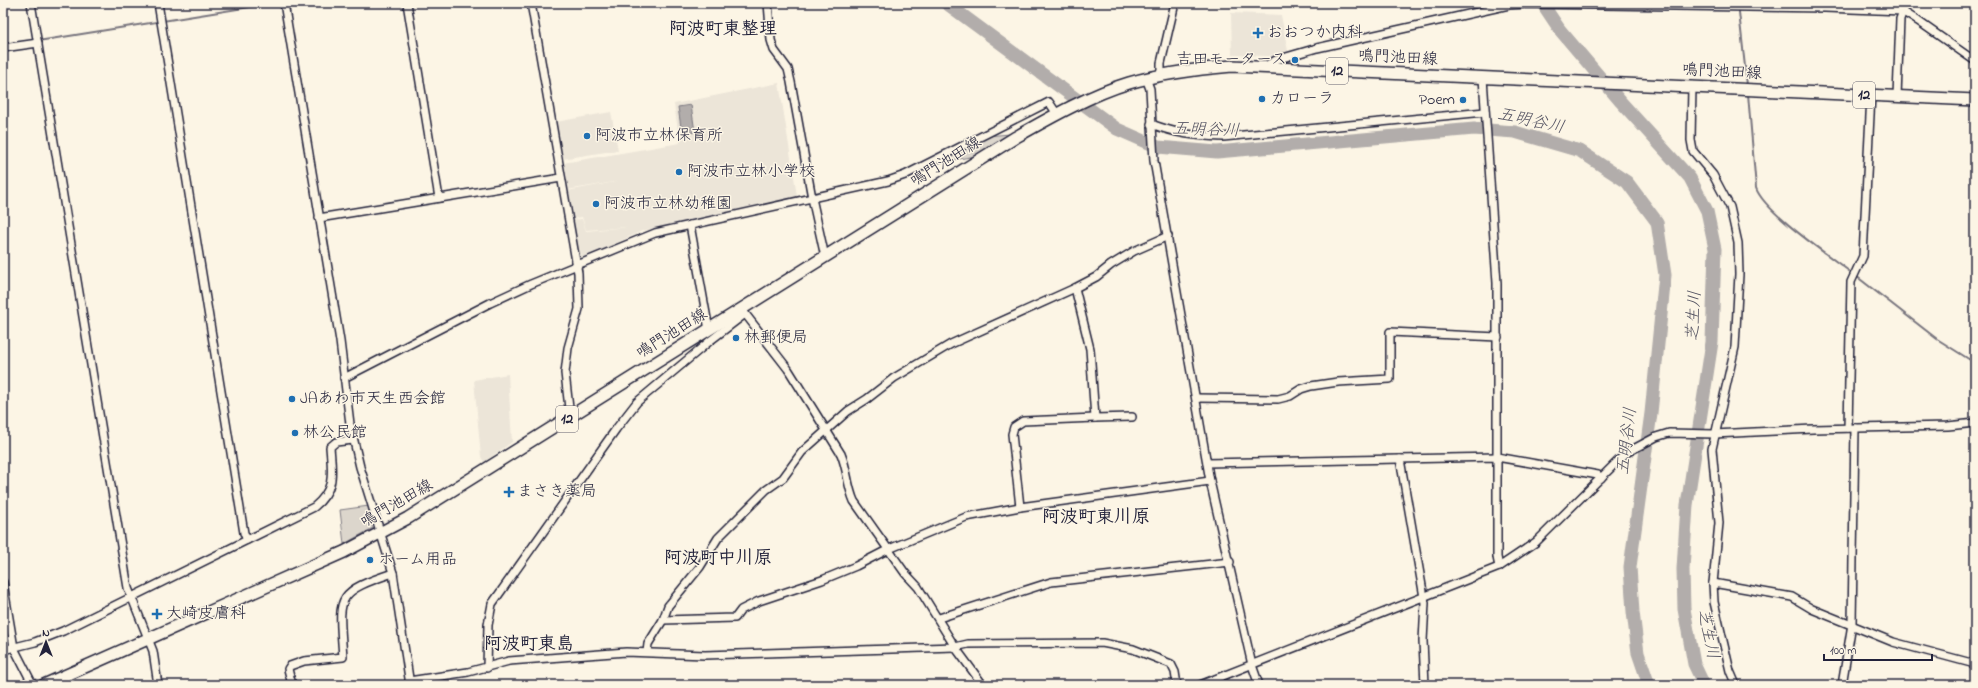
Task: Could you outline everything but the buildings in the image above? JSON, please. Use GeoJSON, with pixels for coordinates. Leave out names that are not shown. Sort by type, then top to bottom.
{"type":"FeatureCollection","features":[{"type":"Feature","properties":{"kind":"main road","name":"鳴門池田線"},"geometry":{"type":"LineString","coordinates":[[44,685],[337,555],[408,518],[709,330],[744,312],[825,257],[1016,137],[1061,112],[1127,83],[1161,75],[1232,66],[1975,100]]}},
{"type":"Feature","properties":{"kind":"street"},"geometry":{"type":"LineString","coordinates":[[31,3],[130,598],[153,651],[158,685]]}},
{"type":"Feature","properties":{"kind":"street"},"geometry":{"type":"LineString","coordinates":[[158,3],[244,533],[247,540]]}},
{"type":"Feature","properties":{"kind":"street"},"geometry":{"type":"LineString","coordinates":[[284,3],[353,440],[382,532],[393,573],[409,683],[487,668],[509,661],[536,658],[647,652],[721,654],[955,647],[968,644],[1102,643],[1133,649],[1171,664],[1175,672],[1177,685]]}},
{"type":"Feature","properties":{"kind":"street"},"geometry":{"type":"LineString","coordinates":[[407,3],[439,198]]}},
{"type":"Feature","properties":{"kind":"street"},"geometry":{"type":"LineString","coordinates":[[531,3],[580,293],[579,309],[568,348],[565,374],[570,418]]}},
{"type":"Feature","properties":{"kind":"street"},"geometry":{"type":"LineString","coordinates":[[768,3],[774,50],[788,69],[791,82],[812,198],[825,257]]}},
{"type":"Feature","properties":{"kind":"street"},"geometry":{"type":"LineString","coordinates":[[1161,75],[1161,63],[1175,3]]}},
{"type":"Feature","properties":{"kind":"street"},"geometry":{"type":"LineString","coordinates":[[1897,96],[1902,11],[1906,3]]}},
{"type":"Feature","properties":{"kind":"street"},"geometry":{"type":"LineString","coordinates":[[1263,67],[1276,60],[1317,48],[1509,5],[1528,4],[1619,4],[1740,7],[1826,6],[1902,11],[1975,61]]}},
{"type":"Feature","properties":{"kind":"street"},"geometry":{"type":"LineString","coordinates":[[3,48],[37,41]]}},
{"type":"Feature","properties":{"kind":"street"},"geometry":{"type":"LineString","coordinates":[[1146,78],[1150,89],[1153,154],[1210,481],[1230,562],[1252,665],[1259,685]]}},
{"type":"Feature","properties":{"kind":"street"},"geometry":{"type":"LineString","coordinates":[[1483,78],[1490,199],[1497,283],[1497,557],[1499,567]]}},
{"type":"Feature","properties":{"kind":"street"},"geometry":{"type":"LineString","coordinates":[[1692,86],[1691,140],[1693,151],[1713,175],[1730,207],[1738,242],[1739,274],[1735,347],[1723,407],[1714,434],[1712,449],[1719,522],[1713,583],[1714,602],[1730,671],[1736,685]]}},
{"type":"Feature","properties":{"kind":"street"},"geometry":{"type":"LineString","coordinates":[[1842,685],[1852,624],[1849,339],[1851,282],[1863,256],[1872,95]]}},
{"type":"Feature","properties":{"kind":"street"},"geometry":{"type":"LineString","coordinates":[[344,378],[490,303],[576,265],[655,233],[888,181],[905,175],[1049,102],[1061,112]]}},
{"type":"Feature","properties":{"kind":"street"},"geometry":{"type":"LineString","coordinates":[[1151,126],[1183,134],[1222,137],[1485,113]]}},
{"type":"Feature","properties":{"kind":"street"},"geometry":{"type":"LineString","coordinates":[[319,218],[561,178]]}},
{"type":"Feature","properties":{"kind":"street"},"geometry":{"type":"LineString","coordinates":[[690,225],[709,330]]}},
{"type":"Feature","properties":{"kind":"street"},"geometry":{"type":"LineString","coordinates":[[647,652],[648,644],[663,620],[668,606],[700,567],[718,538],[766,490],[783,478],[802,452],[848,411],[867,399],[894,378],[951,344],[1076,288],[1096,277],[1111,265],[1134,251],[1168,236]]}},
{"type":"Feature","properties":{"kind":"street"},"geometry":{"type":"LineString","coordinates":[[1076,288],[1090,349],[1095,418]]}},
{"type":"Feature","properties":{"kind":"street"},"geometry":{"type":"LineString","coordinates":[[487,668],[488,625],[492,604],[616,429],[642,397],[744,312],[788,369],[826,431],[847,469],[848,488],[854,501],[939,618],[955,647],[983,685]]}},
{"type":"Feature","properties":{"kind":"street"},"geometry":{"type":"LineString","coordinates":[[1196,398],[1278,398],[1290,396],[1301,389],[1311,386],[1338,382],[1390,379],[1390,332],[1498,337]]}},
{"type":"Feature","properties":{"kind":"street"},"geometry":{"type":"LineString","coordinates":[[1020,507],[1012,434],[1014,427],[1023,421],[1132,417]]}},
{"type":"Feature","properties":{"kind":"street"},"geometry":{"type":"LineString","coordinates":[[1200,685],[1499,567],[1536,542],[1626,453],[1656,436],[1669,433],[1714,434],[1851,428],[1948,426],[1975,423]]}},
{"type":"Feature","properties":{"kind":"street"},"geometry":{"type":"LineString","coordinates":[[3,650],[14,648],[63,631],[314,507],[324,498],[330,486],[332,476],[330,447],[336,442],[353,440]]}},
{"type":"Feature","properties":{"kind":"street"},"geometry":{"type":"LineString","coordinates":[[1208,463],[1498,457],[1598,475],[1601,478]]}},
{"type":"Feature","properties":{"kind":"street"},"geometry":{"type":"LineString","coordinates":[[1400,459],[1424,596],[1425,685]]}},
{"type":"Feature","properties":{"kind":"street"},"geometry":{"type":"LineString","coordinates":[[663,620],[735,618],[741,610],[759,601],[822,580],[856,566],[889,549],[966,517],[1020,507],[1210,481]]}},
{"type":"Feature","properties":{"kind":"street"},"geometry":{"type":"LineString","coordinates":[[939,618],[1050,582],[1230,562]]}},
{"type":"Feature","properties":{"kind":"street"},"geometry":{"type":"LineString","coordinates":[[292,685],[288,669],[290,666],[304,661],[343,657],[340,612],[343,599],[352,590],[365,582],[393,573]]}},
{"type":"Feature","properties":{"kind":"street"},"geometry":{"type":"LineString","coordinates":[[3,582],[14,648],[33,685]]}},
{"type":"Feature","properties":{"kind":"street"},"geometry":{"type":"LineString","coordinates":[[1713,583],[1792,597],[1812,609],[1852,624],[1893,642],[1975,664]]}},
{"type":"Feature","properties":{"kind":"shaded area","name":"おおつか内科"},"geometry":{"type":"Polygon","coordinates":[[[1231,13],[1281,15],[1288,51],[1269,56],[1232,55],[1231,13]]]}},
{"type":"Feature","properties":{"kind":"shaded area","name":"阿波市立林小学校"},"geometry":{"type":"Polygon","coordinates":[[[779,83],[797,196],[642,231],[585,258],[578,254],[571,220],[582,219],[586,231],[627,227],[586,230],[582,217],[572,219],[567,191],[620,181],[567,190],[563,163],[680,143],[674,104],[779,83]]]}},
{"type":"Feature","properties":{"kind":"shaded area"},"geometry":{"type":"Polygon","coordinates":[[[691,105],[695,132],[682,134],[678,107],[691,105]]]}},
{"type":"Feature","properties":{"kind":"shaded area","name":"阿波市立林保育所"},"geometry":{"type":"Polygon","coordinates":[[[611,112],[618,150],[562,159],[556,122],[611,112]]]}},
{"type":"Feature","properties":{"kind":"shaded area"},"geometry":{"type":"Polygon","coordinates":[[[1010,134],[976,156],[936,163],[987,136],[1010,134]]]}},
{"type":"Feature","properties":{"kind":"shaded area"},"geometry":{"type":"Polygon","coordinates":[[[508,374],[512,442],[484,462],[481,457],[474,380],[508,374]]]}},
{"type":"Feature","properties":{"kind":"shaded area"},"geometry":{"type":"Polygon","coordinates":[[[369,506],[374,522],[373,528],[344,544],[340,510],[369,506]]]}},
{"type":"Feature","properties":{"kind":"waterway"},"geometry":{"type":"LineString","coordinates":[[38,41],[275,3]]}},
{"type":"Feature","properties":{"kind":"waterway","name":"五明谷川"},"geometry":{"type":"LineString","coordinates":[[946,3],[1117,129],[1158,147],[1217,152],[1474,129],[1515,132],[1580,151],[1627,182],[1657,222],[1665,275],[1651,413],[1630,567],[1638,653],[1649,685]]}},
{"type":"Feature","properties":{"kind":"waterway","name":"芝生川"},"geometry":{"type":"LineString","coordinates":[[1542,3],[1560,30],[1621,102],[1690,178],[1707,211],[1715,249],[1712,342],[1687,505],[1683,569],[1684,609],[1694,664],[1704,685]]}},
{"type":"Feature","properties":{"kind":"waterway"},"geometry":{"type":"LineString","coordinates":[[1738,3],[1747,85]]}},
{"type":"Feature","properties":{"kind":"waterway"},"geometry":{"type":"LineString","coordinates":[[1748,94],[1756,188],[1771,209],[1784,221],[1853,274]]}},
{"type":"Feature","properties":{"kind":"waterway"},"geometry":{"type":"LineString","coordinates":[[1856,276],[1937,339],[1975,363]]}},
{"type":"Feature","properties":{"kind":"place","name":"おおつか内科"},"geometry":{"type":"Point","coordinates":[1258,33]}},
{"type":"Feature","properties":{"kind":"place","name":"吉田モータース"},"geometry":{"type":"Point","coordinates":[1295,60]}},
{"type":"Feature","properties":{"kind":"place","name":"カローラ"},"geometry":{"type":"Point","coordinates":[1262,99]}},
{"type":"Feature","properties":{"kind":"place","name":"Poem"},"geometry":{"type":"Point","coordinates":[1463,100]}},
{"type":"Feature","properties":{"kind":"place","name":"阿波市立林保育所"},"geometry":{"type":"Point","coordinates":[587,136]}},
{"type":"Feature","properties":{"kind":"place","name":"阿波市立林小学校"},"geometry":{"type":"Point","coordinates":[679,172]}},
{"type":"Feature","properties":{"kind":"place","name":"阿波市立林幼稚園"},"geometry":{"type":"Point","coordinates":[596,204]}},
{"type":"Feature","properties":{"kind":"place","name":"林郵便局"},"geometry":{"type":"Point","coordinates":[736,338]}},
{"type":"Feature","properties":{"kind":"place","name":"JAあわ市天生西会館"},"geometry":{"type":"Point","coordinates":[292,399]}},
{"type":"Feature","properties":{"kind":"place","name":"林公民館"},"geometry":{"type":"Point","coordinates":[295,433]}},
{"type":"Feature","properties":{"kind":"place","name":"まさき薬局"},"geometry":{"type":"Point","coordinates":[509,492]}},
{"type":"Feature","properties":{"kind":"place","name":"ホーム用品"},"geometry":{"type":"Point","coordinates":[370,560]}},
{"type":"Feature","properties":{"kind":"place","name":"大崎皮膚科"},"geometry":{"type":"Point","coordinates":[157,614]}},
{"type":"Feature","properties":{"kind":"district","name":"阿波町東整理"},"geometry":{"type":"Point","coordinates":[723,30]}},
{"type":"Feature","properties":{"kind":"district","name":"阿波町東川原"},"geometry":{"type":"Point","coordinates":[1096,518]}},
{"type":"Feature","properties":{"kind":"district","name":"阿波町中川原"},"geometry":{"type":"Point","coordinates":[718,559]}},
{"type":"Feature","properties":{"kind":"district","name":"阿波町東島"},"geometry":{"type":"Point","coordinates":[529,645]}}]}
